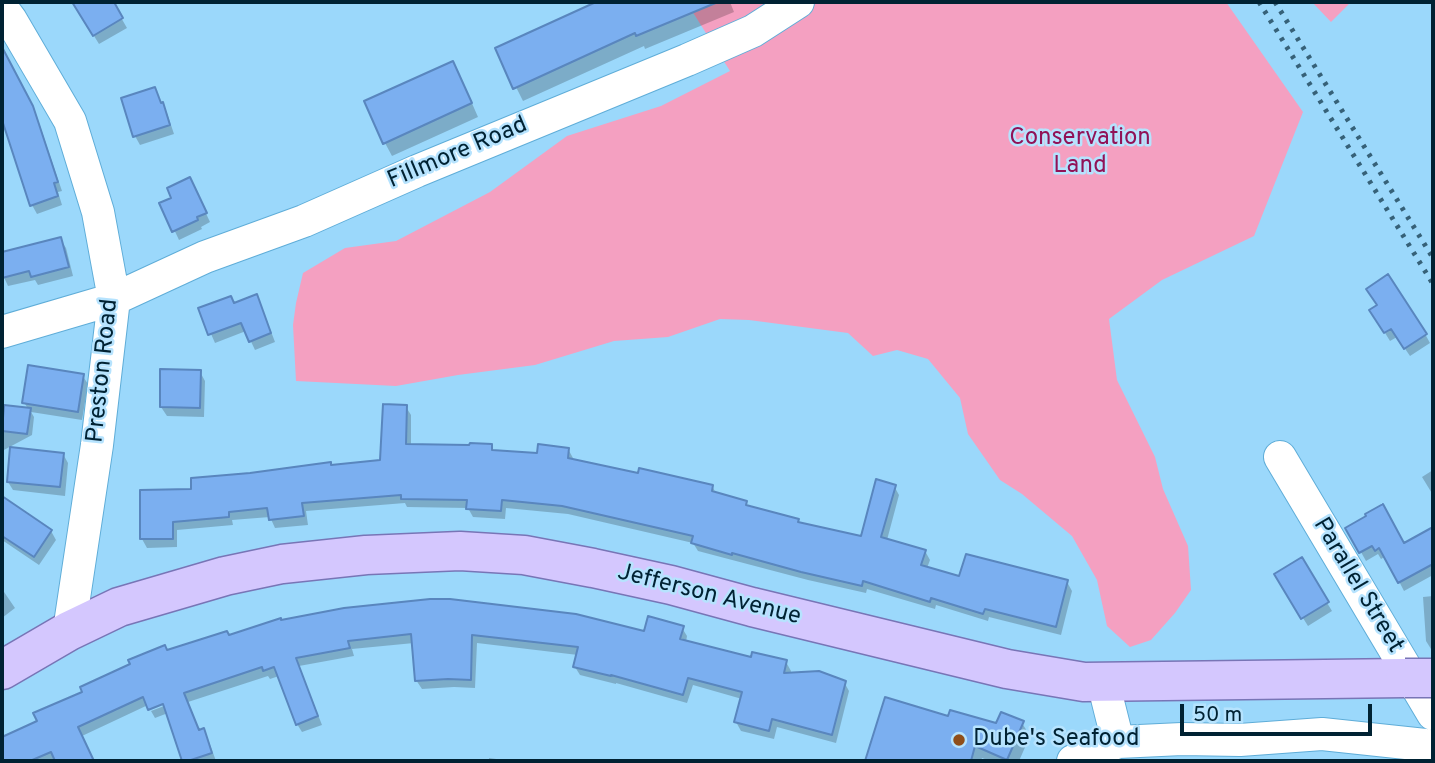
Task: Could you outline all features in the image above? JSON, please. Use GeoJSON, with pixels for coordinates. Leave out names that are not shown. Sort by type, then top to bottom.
{"type":"FeatureCollection","features":[{"type":"Feature","properties":{"kind":"main road","name":"Jefferson Avenue"},"geometry":{"type":"LineString","coordinates":[[2,670],[69,631],[119,607],[225,576],[282,564],[366,555],[460,551],[524,555],[671,584],[765,611],[1007,669],[1084,682],[1433,678]]}},
{"type":"Feature","properties":{"kind":"street","name":"Fillmore Road"},"geometry":{"type":"LineString","coordinates":[[2,332],[114,299],[205,257],[304,221],[417,171],[753,32],[798,2]]}},
{"type":"Feature","properties":{"kind":"street","name":"Preston Road"},"geometry":{"type":"LineString","coordinates":[[2,8],[70,121],[98,212],[114,299],[97,445],[69,631]]}},
{"type":"Feature","properties":{"kind":"street","name":"Parallel Street"},"geometry":{"type":"LineString","coordinates":[[1280,457],[1433,714]]}},
{"type":"Feature","properties":{"kind":"street"},"geometry":{"type":"LineString","coordinates":[[1115,682],[1118,742]]}},
{"type":"Feature","properties":{"kind":"street"},"geometry":{"type":"LineString","coordinates":[[1073,761],[1118,742],[1240,740],[1322,734],[1391,740],[1425,745],[1433,749]]}},
{"type":"Feature","properties":{"kind":"green space","name":"Conservation Land"},"geometry":{"type":"Polygon","coordinates":[[[706,2],[1226,2],[1303,112],[1254,236],[1162,280],[1109,319],[1117,380],[1155,457],[1163,489],[1188,546],[1191,590],[1151,640],[1130,647],[1107,626],[1097,580],[1072,536],[1022,494],[1000,480],[968,434],[960,398],[928,359],[897,350],[873,356],[848,333],[749,320],[720,319],[668,337],[614,341],[535,365],[396,386],[296,381],[293,325],[303,273],[345,248],[396,241],[490,192],[567,136],[661,106],[730,71],[692,11],[706,2]]]}},
{"type":"Feature","properties":{"kind":"green space"},"geometry":{"type":"Polygon","coordinates":[[[1312,2],[1350,2],[1331,22],[1312,2]]]}},
{"type":"Feature","properties":{"kind":"building"},"geometry":{"type":"Polygon","coordinates":[[[72,2],[114,2],[123,18],[93,36],[72,2]]]}},
{"type":"Feature","properties":{"kind":"building"},"geometry":{"type":"Polygon","coordinates":[[[596,2],[718,2],[636,36],[635,33],[513,89],[495,48],[596,2]]]}},
{"type":"Feature","properties":{"kind":"building"},"geometry":{"type":"Polygon","coordinates":[[[2,47],[33,106],[58,182],[54,183],[58,196],[30,206],[2,120],[2,47]]]}},
{"type":"Feature","properties":{"kind":"building"},"geometry":{"type":"Polygon","coordinates":[[[453,61],[472,103],[383,144],[364,101],[453,61]]]}},
{"type":"Feature","properties":{"kind":"building"},"geometry":{"type":"Polygon","coordinates":[[[155,87],[170,125],[133,137],[121,98],[155,87]]]}},
{"type":"Feature","properties":{"kind":"building"},"geometry":{"type":"Polygon","coordinates":[[[190,177],[207,213],[172,232],[159,203],[171,198],[167,188],[190,177]]]}},
{"type":"Feature","properties":{"kind":"building"},"geometry":{"type":"Polygon","coordinates":[[[61,237],[69,267],[31,277],[29,271],[2,278],[2,252],[61,237]]]}},
{"type":"Feature","properties":{"kind":"building"},"geometry":{"type":"Polygon","coordinates":[[[1388,274],[1427,334],[1404,349],[1391,329],[1384,333],[1369,310],[1377,305],[1366,289],[1388,274]]]}},
{"type":"Feature","properties":{"kind":"building"},"geometry":{"type":"Polygon","coordinates":[[[257,294],[271,333],[249,342],[241,323],[208,335],[198,308],[231,296],[234,303],[257,294]]]}},
{"type":"Feature","properties":{"kind":"building"},"geometry":{"type":"Polygon","coordinates":[[[28,365],[84,374],[78,412],[22,403],[28,365]]]}},
{"type":"Feature","properties":{"kind":"building"},"geometry":{"type":"Polygon","coordinates":[[[160,369],[201,370],[200,408],[160,407],[160,369]]]}},
{"type":"Feature","properties":{"kind":"building"},"geometry":{"type":"Polygon","coordinates":[[[383,404],[407,405],[406,444],[492,444],[492,450],[537,453],[538,444],[569,448],[568,458],[638,473],[639,468],[713,485],[712,491],[747,501],[746,505],[799,519],[798,522],[861,536],[876,479],[896,485],[881,537],[926,550],[921,565],[959,576],[966,554],[1068,580],[1056,627],[985,609],[983,614],[931,598],[930,602],[863,581],[862,586],[732,555],[691,543],[693,536],[562,506],[502,500],[501,511],[466,509],[467,500],[401,499],[401,495],[302,503],[304,516],[269,520],[267,508],[229,512],[229,517],[173,522],[173,539],[140,539],[140,490],[191,489],[191,478],[331,462],[331,465],[380,460],[383,404]]]}},
{"type":"Feature","properties":{"kind":"building"},"geometry":{"type":"Polygon","coordinates":[[[4,405],[31,408],[27,434],[2,431],[4,405]]]}},
{"type":"Feature","properties":{"kind":"building"},"geometry":{"type":"Polygon","coordinates":[[[10,447],[64,453],[60,487],[7,482],[10,447]]]}},
{"type":"Feature","properties":{"kind":"building"},"geometry":{"type":"Polygon","coordinates":[[[2,496],[52,530],[34,557],[2,536],[2,496]]]}},
{"type":"Feature","properties":{"kind":"building"},"geometry":{"type":"Polygon","coordinates":[[[1383,504],[1404,543],[1433,527],[1433,564],[1398,583],[1379,548],[1375,551],[1372,546],[1359,553],[1345,528],[1383,504]]]}},
{"type":"Feature","properties":{"kind":"building"},"geometry":{"type":"Polygon","coordinates":[[[1302,557],[1329,602],[1301,619],[1274,574],[1302,557]]]}},
{"type":"Feature","properties":{"kind":"building"},"geometry":{"type":"Polygon","coordinates":[[[430,599],[576,614],[644,631],[648,616],[684,626],[680,639],[751,657],[752,652],[787,660],[784,673],[819,671],[846,681],[832,735],[772,719],[769,731],[734,722],[742,692],[688,678],[683,695],[573,667],[578,647],[472,635],[471,680],[415,681],[411,634],[348,641],[350,648],[296,658],[318,716],[296,725],[274,667],[263,671],[262,667],[184,693],[199,730],[204,728],[212,753],[188,761],[182,761],[163,704],[148,710],[143,697],[78,727],[94,761],[55,761],[51,752],[30,761],[2,761],[2,737],[37,721],[33,713],[82,692],[80,687],[130,664],[128,660],[165,645],[167,650],[227,631],[229,635],[281,618],[430,599]]]}},
{"type":"Feature","properties":{"kind":"building"},"geometry":{"type":"Polygon","coordinates":[[[885,697],[948,716],[950,710],[996,723],[1001,712],[1024,721],[1007,760],[975,746],[971,761],[865,761],[885,697]]]}},
{"type":"Feature","properties":{"kind":"railway"},"geometry":{"type":"LineString","coordinates":[[1259,2],[1433,284]]}},
{"type":"Feature","properties":{"kind":"railway"},"geometry":{"type":"LineString","coordinates":[[1275,2],[1433,258]]}},
{"type":"Feature","properties":{"kind":"place","name":"Dube's Seafood"},"geometry":{"type":"Point","coordinates":[959,740]}}]}
